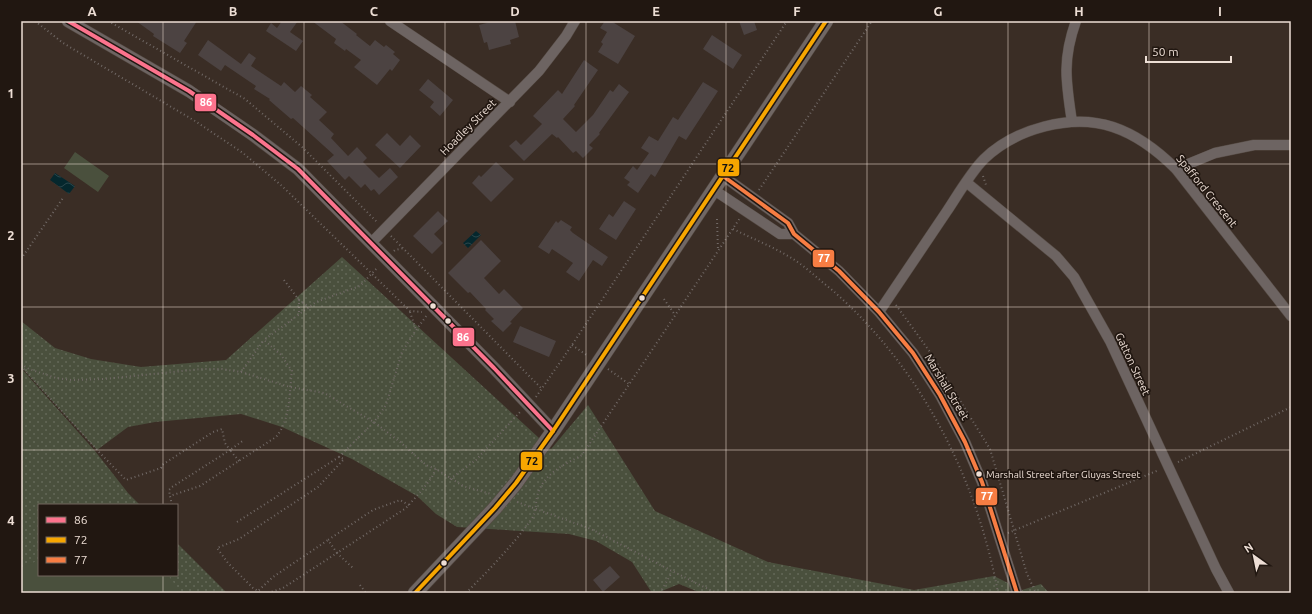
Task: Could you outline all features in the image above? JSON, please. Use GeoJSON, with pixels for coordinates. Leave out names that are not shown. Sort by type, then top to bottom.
{"type":"FeatureCollection","features":[{"type":"Feature","properties":{"kind":"main road"},"geometry":{"type":"LineString","coordinates":[[415,593],[494,501],[516,483],[553,431],[826,21]]}},
{"type":"Feature","properties":{"kind":"street"},"geometry":{"type":"LineString","coordinates":[[68,21],[189,91],[253,135],[298,169],[553,431]]}},
{"type":"Feature","properties":{"kind":"street"},"geometry":{"type":"LineString","coordinates":[[390,21],[510,102]]}},
{"type":"Feature","properties":{"kind":"street","name":"Hoadley Street"},"geometry":{"type":"LineString","coordinates":[[371,243],[539,71],[566,36],[575,21]]}},
{"type":"Feature","properties":{"kind":"street"},"geometry":{"type":"LineString","coordinates":[[1072,122],[1066,81],[1066,59],[1070,38],[1076,21]]}},
{"type":"Feature","properties":{"kind":"street","name":"Spafford Crescent"},"geometry":{"type":"LineString","coordinates":[[879,312],[982,160],[997,148],[1036,128],[1072,122],[1086,122],[1113,127],[1140,139],[1162,155],[1176,169],[1291,316]]}},
{"type":"Feature","properties":{"kind":"street"},"geometry":{"type":"LineString","coordinates":[[1176,169],[1215,153],[1254,145],[1291,145]]}},
{"type":"Feature","properties":{"kind":"street","name":"Marshall Street"},"geometry":{"type":"LineString","coordinates":[[723,176],[788,223],[794,234],[839,271],[879,312],[913,353],[940,395],[965,442],[982,482],[1017,593]]}},
{"type":"Feature","properties":{"kind":"street","name":"Gatton Street"},"geometry":{"type":"LineString","coordinates":[[966,182],[1056,256],[1074,277],[1110,341],[1216,569],[1229,593]]}},
{"type":"Feature","properties":{"kind":"street","name":"Marshall Street"},"geometry":{"type":"LineString","coordinates":[[714,190],[780,234],[794,234]]}},
{"type":"Feature","properties":{"kind":"path"},"geometry":{"type":"LineString","coordinates":[[35,21],[63,43],[195,121],[243,153],[282,186],[410,311],[416,330]]}},
{"type":"Feature","properties":{"kind":"path"},"geometry":{"type":"LineString","coordinates":[[450,479],[476,460],[521,412],[530,406],[787,21]]}},
{"type":"Feature","properties":{"kind":"path"},"geometry":{"type":"LineString","coordinates":[[753,198],[872,21]]}},
{"type":"Feature","properties":{"kind":"path"},"geometry":{"type":"LineString","coordinates":[[979,193],[986,184],[983,177],[984,173]]}},
{"type":"Feature","properties":{"kind":"path"},"geometry":{"type":"LineString","coordinates":[[21,259],[63,198]]}},
{"type":"Feature","properties":{"kind":"path"},"geometry":{"type":"LineString","coordinates":[[466,593],[503,554],[532,518],[536,510],[537,497],[542,484],[554,470],[582,455],[746,210]]}},
{"type":"Feature","properties":{"kind":"path"},"geometry":{"type":"LineString","coordinates":[[716,219],[718,252]]}},
{"type":"Feature","properties":{"kind":"path"},"geometry":{"type":"LineString","coordinates":[[733,229],[793,259],[815,275],[866,323],[892,353],[916,386],[951,446],[964,476],[985,536],[992,560],[998,593]]}},
{"type":"Feature","properties":{"kind":"path"},"geometry":{"type":"LineString","coordinates":[[241,372],[264,340],[316,302],[360,286],[395,250],[404,248]]}},
{"type":"Feature","properties":{"kind":"path"},"geometry":{"type":"LineString","coordinates":[[284,280],[298,300],[310,307]]}},
{"type":"Feature","properties":{"kind":"path"},"geometry":{"type":"LineString","coordinates":[[664,299],[676,315]]}},
{"type":"Feature","properties":{"kind":"path"},"geometry":{"type":"LineString","coordinates":[[298,300],[299,315]]}},
{"type":"Feature","properties":{"kind":"path"},"geometry":{"type":"LineString","coordinates":[[895,304],[930,352],[990,449],[1027,574],[1036,593]]}},
{"type":"Feature","properties":{"kind":"path"},"geometry":{"type":"LineString","coordinates":[[237,522],[339,457],[374,422],[386,405],[402,352],[426,315],[423,312],[410,311]]}},
{"type":"Feature","properties":{"kind":"path"},"geometry":{"type":"LineString","coordinates":[[170,496],[200,486],[276,437],[283,427],[288,411],[292,371],[281,355],[264,340]]}},
{"type":"Feature","properties":{"kind":"path"},"geometry":{"type":"LineString","coordinates":[[21,365],[56,378],[71,380],[104,379],[202,369],[217,369],[241,372],[290,386],[324,393],[374,422],[400,442],[426,466],[436,469],[450,479],[494,501]]}},
{"type":"Feature","properties":{"kind":"path"},"geometry":{"type":"LineString","coordinates":[[21,365],[126,480],[161,468],[162,465],[213,432],[222,430],[226,443],[239,461]]}},
{"type":"Feature","properties":{"kind":"path"},"geometry":{"type":"LineString","coordinates":[[1000,537],[1168,467],[1291,407]]}},
{"type":"Feature","properties":{"kind":"path"},"geometry":{"type":"LineString","coordinates":[[172,504],[169,490],[172,487],[244,440]]}},
{"type":"Feature","properties":{"kind":"path"},"geometry":{"type":"LineString","coordinates":[[339,457],[344,459],[318,487],[239,539],[217,548],[228,563],[259,592],[273,577],[373,510],[400,500],[409,505]]}},
{"type":"Feature","properties":{"kind":"path"},"geometry":{"type":"LineString","coordinates":[[268,593],[283,588],[406,508],[428,483],[436,469]]}},
{"type":"Feature","properties":{"kind":"path"},"geometry":{"type":"LineString","coordinates":[[513,501],[591,528],[672,572],[719,593]]}},
{"type":"Feature","properties":{"kind":"path"},"geometry":{"type":"LineString","coordinates":[[328,540],[337,553],[354,569]]}},
{"type":"Feature","properties":{"kind":"path"},"geometry":{"type":"LineString","coordinates":[[660,593],[672,572]]}},
{"type":"Feature","properties":{"kind":"path"},"geometry":{"type":"LineString","coordinates":[[360,585],[366,593]]}},
{"type":"Feature","properties":{"kind":"green space"},"geometry":{"type":"Polygon","coordinates":[[[75,152],[109,176],[98,192],[64,168],[75,152]]]}},
{"type":"Feature","properties":{"kind":"green space"},"geometry":{"type":"Polygon","coordinates":[[[342,257],[551,449],[588,405],[655,511],[768,562],[914,590],[994,576],[1022,590],[1041,584],[1049,593],[701,593],[679,584],[657,593],[652,593],[632,562],[596,541],[569,534],[457,527],[436,514],[417,496],[352,459],[282,427],[241,414],[155,422],[128,427],[97,450],[21,367],[21,321],[55,348],[91,359],[141,367],[226,360],[342,257]]]}},
{"type":"Feature","properties":{"kind":"green space"},"geometry":{"type":"Polygon","coordinates":[[[21,368],[95,451],[128,493],[139,504],[38,504],[38,576],[178,576],[178,544],[227,593],[21,593],[21,368]]]}},
{"type":"Feature","properties":{"kind":"green space"},"geometry":{"type":"Polygon","coordinates":[[[38,560],[38,576],[169,576],[181,593],[21,593],[21,568],[38,560]]]}},
{"type":"Feature","properties":{"kind":"water"},"geometry":{"type":"Polygon","coordinates":[[[55,173],[75,186],[69,194],[50,180],[55,173]]]}},
{"type":"Feature","properties":{"kind":"water"},"geometry":{"type":"Polygon","coordinates":[[[476,231],[481,235],[468,248],[463,243],[476,231]]]}},
{"type":"Feature","properties":{"kind":"building"},"geometry":{"type":"Polygon","coordinates":[[[136,21],[197,21],[184,41],[187,43],[180,53],[153,36],[154,34],[136,21]]]}},
{"type":"Feature","properties":{"kind":"building"},"geometry":{"type":"Polygon","coordinates":[[[282,21],[298,21],[290,32],[303,41],[296,51],[266,31],[271,23],[277,28],[282,21]]]}},
{"type":"Feature","properties":{"kind":"building"},"geometry":{"type":"Polygon","coordinates":[[[312,21],[340,21],[370,46],[375,40],[384,47],[386,45],[395,52],[393,54],[400,60],[392,71],[390,69],[377,85],[354,67],[361,60],[346,49],[345,51],[334,43],[336,39],[312,21]]]}},
{"type":"Feature","properties":{"kind":"building"},"geometry":{"type":"Polygon","coordinates":[[[494,21],[515,21],[519,37],[510,40],[511,44],[489,50],[487,42],[484,43],[479,25],[494,21]]]}},
{"type":"Feature","properties":{"kind":"building"},"geometry":{"type":"Polygon","coordinates":[[[605,21],[611,21],[635,36],[618,64],[598,52],[603,44],[601,42],[607,32],[600,28],[605,21]]]}},
{"type":"Feature","properties":{"kind":"building"},"geometry":{"type":"Polygon","coordinates":[[[739,21],[754,21],[757,30],[744,35],[739,21]]]}},
{"type":"Feature","properties":{"kind":"building"},"geometry":{"type":"Polygon","coordinates":[[[712,35],[742,55],[733,69],[703,49],[712,35]]]}},
{"type":"Feature","properties":{"kind":"building"},"geometry":{"type":"Polygon","coordinates":[[[208,40],[241,64],[249,53],[256,58],[251,66],[281,86],[284,82],[295,92],[301,86],[312,95],[310,97],[327,112],[319,120],[334,134],[331,138],[348,156],[357,147],[367,158],[363,162],[379,178],[390,168],[398,177],[379,195],[374,189],[371,191],[365,184],[361,188],[349,176],[345,180],[327,161],[334,155],[293,118],[291,119],[269,100],[270,99],[254,89],[256,86],[225,65],[221,71],[198,55],[208,40]]]}},
{"type":"Feature","properties":{"kind":"building"},"geometry":{"type":"Polygon","coordinates":[[[584,60],[598,70],[574,105],[575,106],[563,119],[576,132],[593,115],[610,90],[613,92],[619,84],[629,92],[599,133],[600,134],[589,145],[593,148],[583,158],[576,151],[573,153],[558,137],[557,138],[552,134],[524,161],[509,146],[516,140],[521,145],[542,124],[533,116],[558,90],[562,94],[584,60]]]}},
{"type":"Feature","properties":{"kind":"building"},"geometry":{"type":"Polygon","coordinates":[[[428,79],[453,100],[440,116],[430,107],[434,102],[419,90],[428,79]]]}},
{"type":"Feature","properties":{"kind":"building"},"geometry":{"type":"Polygon","coordinates":[[[703,82],[718,91],[686,140],[679,136],[655,177],[651,174],[638,193],[627,185],[630,182],[624,178],[633,166],[637,170],[649,153],[641,148],[649,136],[658,141],[673,117],[678,120],[703,82]]]}},
{"type":"Feature","properties":{"kind":"building"},"geometry":{"type":"Polygon","coordinates":[[[387,133],[400,146],[410,135],[421,146],[400,168],[375,145],[387,133]]]}},
{"type":"Feature","properties":{"kind":"building"},"geometry":{"type":"Polygon","coordinates":[[[496,162],[514,179],[491,202],[472,183],[479,175],[481,177],[496,162]]]}},
{"type":"Feature","properties":{"kind":"building"},"geometry":{"type":"Polygon","coordinates":[[[624,201],[636,209],[616,240],[599,229],[609,214],[613,217],[624,201]]]}},
{"type":"Feature","properties":{"kind":"building"},"geometry":{"type":"Polygon","coordinates":[[[438,211],[448,221],[434,234],[443,243],[432,254],[413,236],[438,211]]]}},
{"type":"Feature","properties":{"kind":"building"},"geometry":{"type":"Polygon","coordinates":[[[561,220],[572,227],[570,230],[573,233],[608,257],[602,266],[593,260],[579,281],[566,272],[573,263],[552,249],[549,254],[538,247],[556,221],[558,223],[561,220]]]}},
{"type":"Feature","properties":{"kind":"building"},"geometry":{"type":"Polygon","coordinates":[[[481,240],[501,261],[484,278],[499,294],[504,289],[523,308],[503,332],[491,321],[494,319],[485,310],[486,309],[470,292],[468,293],[448,273],[481,240]]]}},
{"type":"Feature","properties":{"kind":"building"},"geometry":{"type":"Polygon","coordinates":[[[520,326],[556,341],[549,357],[513,342],[520,326]]]}},
{"type":"Feature","properties":{"kind":"building"},"geometry":{"type":"Polygon","coordinates":[[[610,566],[620,577],[603,592],[593,580],[610,566]]]}},
{"type":"Feature","properties":{"kind":"transit line","name":"86"},"geometry":{"type":"LineString","coordinates":[[68,21],[189,91],[253,135],[298,169],[494,368],[553,431]]}},
{"type":"Feature","properties":{"kind":"transit line","name":"72"},"geometry":{"type":"LineString","coordinates":[[415,593],[495,508],[516,483],[553,431],[826,21]]}},
{"type":"Feature","properties":{"kind":"transit line","name":"77"},"geometry":{"type":"LineString","coordinates":[[723,176],[788,223],[794,234],[839,271],[879,312],[913,353],[940,395],[965,442],[982,482],[1017,593]]}},
{"type":"Feature","properties":{"kind":"place","name":"Marshall Street after Gluyas Street"},"geometry":{"type":"Point","coordinates":[979,474]}}]}
